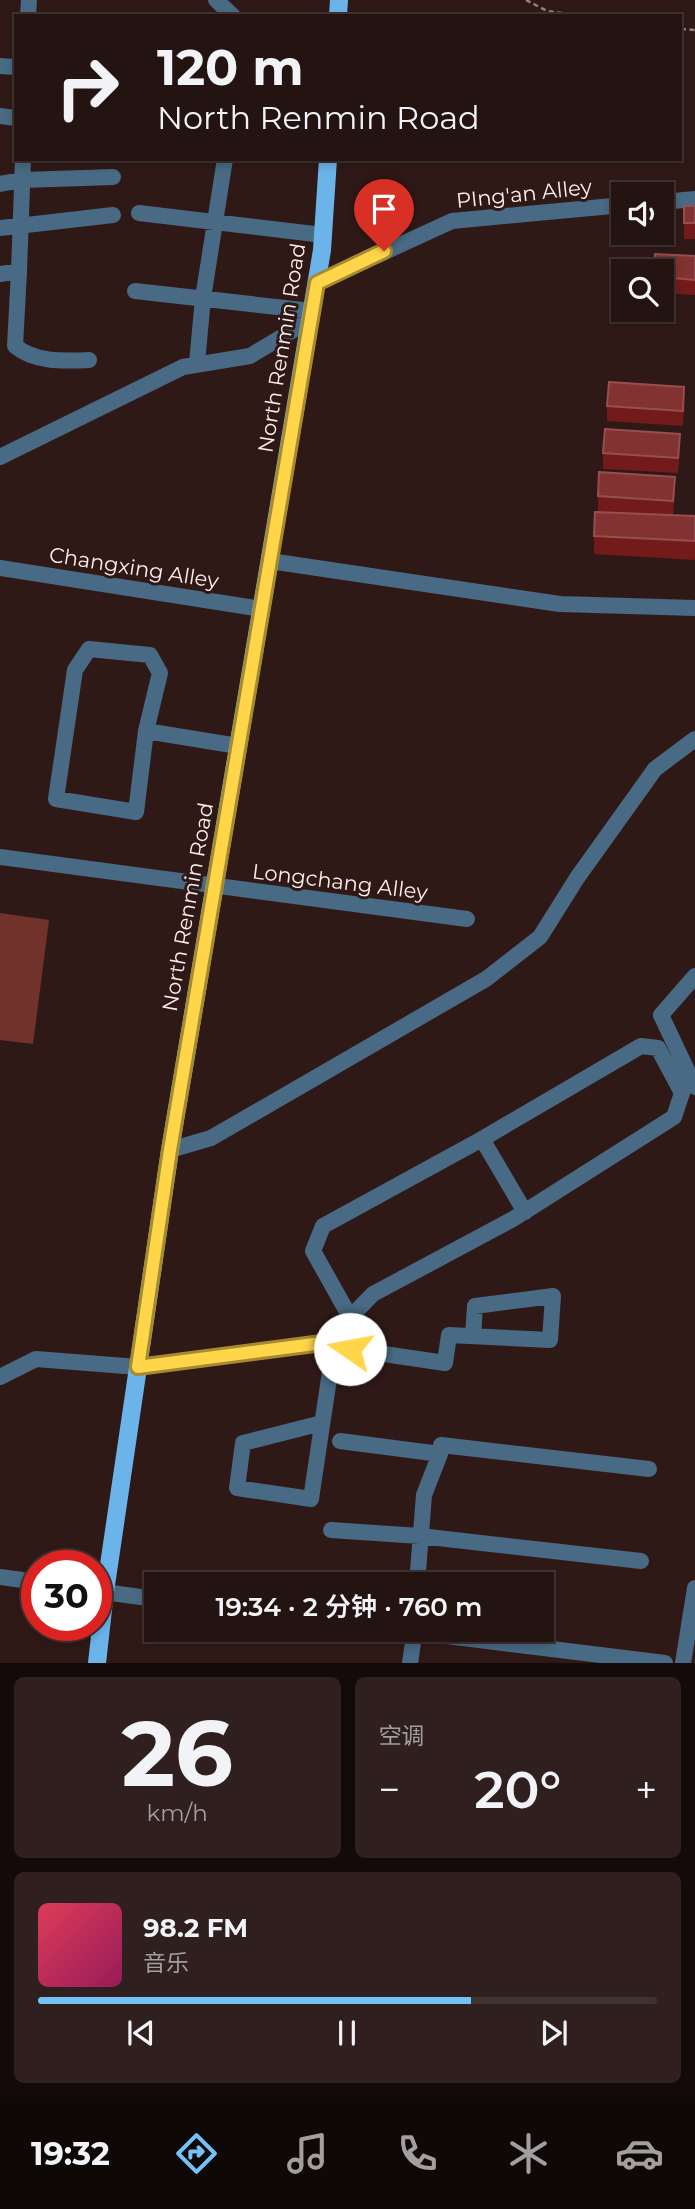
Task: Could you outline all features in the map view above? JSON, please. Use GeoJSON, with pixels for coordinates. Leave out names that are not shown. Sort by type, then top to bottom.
{"type":"FeatureCollection","features":[{"type":"Feature","properties":{"kind":"main road","name":"North Renmin Road"},"geometry":{"type":"LineString","coordinates":[[108,1550],[170,1150],[317,283],[328,161]]}},
{"type":"Feature","properties":{"kind":"main road","name":"North Renmin Road"},"geometry":{"type":"LineString","coordinates":[[97,1663],[98,1641]]}},
{"type":"Feature","properties":{"kind":"street"},"geometry":{"type":"LineString","coordinates":[[216,0],[231,14]]}},
{"type":"Feature","properties":{"kind":"street"},"geometry":{"type":"LineString","coordinates":[[23,161],[19,271],[7,326],[15,346],[26,355],[61,361],[89,360]]}},
{"type":"Feature","properties":{"kind":"street"},"geometry":{"type":"LineString","coordinates":[[197,363],[203,298],[225,161]]}},
{"type":"Feature","properties":{"kind":"street"},"geometry":{"type":"LineString","coordinates":[[0,184],[22,180],[113,177]]}},
{"type":"Feature","properties":{"kind":"street"},"geometry":{"type":"LineString","coordinates":[[674,201],[695,199]]}},
{"type":"Feature","properties":{"kind":"street","name":"PIng'an Alley"},"geometry":{"type":"LineString","coordinates":[[317,283],[452,220],[611,206]]}},
{"type":"Feature","properties":{"kind":"street"},"geometry":{"type":"LineString","coordinates":[[139,214],[323,235]]}},
{"type":"Feature","properties":{"kind":"street"},"geometry":{"type":"LineString","coordinates":[[0,228],[113,215]]}},
{"type":"Feature","properties":{"kind":"street"},"geometry":{"type":"LineString","coordinates":[[0,274],[19,271]]}},
{"type":"Feature","properties":{"kind":"street"},"geometry":{"type":"LineString","coordinates":[[135,291],[203,298],[311,315]]}},
{"type":"Feature","properties":{"kind":"street"},"geometry":{"type":"LineString","coordinates":[[0,457],[183,367],[250,356],[311,315]]}},
{"type":"Feature","properties":{"kind":"street"},"geometry":{"type":"LineString","coordinates":[[270,561],[560,604],[695,608]]}},
{"type":"Feature","properties":{"kind":"street","name":"Changxing Alley"},"geometry":{"type":"LineString","coordinates":[[0,568],[262,609]]}},
{"type":"Feature","properties":{"kind":"street"},"geometry":{"type":"LineString","coordinates":[[89,649],[150,655],[160,673],[146,731],[136,812],[56,799],[75,670],[89,649]]}},
{"type":"Feature","properties":{"kind":"street"},"geometry":{"type":"LineString","coordinates":[[146,731],[238,746]]}},
{"type":"Feature","properties":{"kind":"street"},"geometry":{"type":"LineString","coordinates":[[170,1150],[211,1138],[486,979],[540,937],[577,878],[655,769],[695,739]]}},
{"type":"Feature","properties":{"kind":"street","name":"Longchang Alley"},"geometry":{"type":"LineString","coordinates":[[0,858],[467,919]]}},
{"type":"Feature","properties":{"kind":"street"},"geometry":{"type":"LineString","coordinates":[[695,976],[661,1015],[695,1087]]}},
{"type":"Feature","properties":{"kind":"street"},"geometry":{"type":"LineString","coordinates":[[326,1340],[350,1317],[373,1294],[525,1212],[674,1117],[681,1093],[658,1048],[641,1046],[482,1139],[323,1226],[313,1251],[350,1317]]}},
{"type":"Feature","properties":{"kind":"street"},"geometry":{"type":"LineString","coordinates":[[482,1139],[525,1212]]}},
{"type":"Feature","properties":{"kind":"street"},"geometry":{"type":"LineString","coordinates":[[0,1377],[36,1359],[138,1367],[326,1340],[350,1349],[445,1363],[449,1335],[550,1340],[553,1296],[475,1306],[473,1336]]}},
{"type":"Feature","properties":{"kind":"street"},"geometry":{"type":"LineString","coordinates":[[322,1423],[243,1443],[237,1488],[311,1499],[331,1365],[326,1340]]}},
{"type":"Feature","properties":{"kind":"street"},"geometry":{"type":"LineString","coordinates":[[340,1441],[440,1454]]}},
{"type":"Feature","properties":{"kind":"street"},"geometry":{"type":"LineString","coordinates":[[418,1572],[424,1495],[442,1445],[649,1469]]}},
{"type":"Feature","properties":{"kind":"street"},"geometry":{"type":"LineString","coordinates":[[331,1530],[420,1536],[641,1560]]}},
{"type":"Feature","properties":{"kind":"street"},"geometry":{"type":"LineString","coordinates":[[0,1577],[21,1580]]}},
{"type":"Feature","properties":{"kind":"street"},"geometry":{"type":"LineString","coordinates":[[683,1663],[695,1588]]}},
{"type":"Feature","properties":{"kind":"street"},"geometry":{"type":"LineString","coordinates":[[112,1593],[144,1597]]}},
{"type":"Feature","properties":{"kind":"street"},"geometry":{"type":"LineString","coordinates":[[410,1663],[413,1642]]}},
{"type":"Feature","properties":{"kind":"street"},"geometry":{"type":"LineString","coordinates":[[487,1642],[591,1658],[665,1663]]}},
{"type":"Feature","properties":{"kind":"path"},"geometry":{"type":"LineString","coordinates":[[526,0],[547,11],[569,14]]}},
{"type":"Feature","properties":{"kind":"shaded area"},"geometry":{"type":"Polygon","coordinates":[[[0,913],[49,920],[33,1044],[0,1040],[0,913]]]}},
{"type":"Feature","properties":{"kind":"building"},"geometry":{"type":"Polygon","coordinates":[[[684,206],[695,206],[695,223],[684,223],[684,206]]]}},
{"type":"Feature","properties":{"kind":"building"},"geometry":{"type":"Polygon","coordinates":[[[655,254],[695,256],[695,280],[674,278],[674,259],[655,259],[655,254]]]}},
{"type":"Feature","properties":{"kind":"building"},"geometry":{"type":"Polygon","coordinates":[[[609,382],[684,387],[683,411],[607,406],[609,382]]]}},
{"type":"Feature","properties":{"kind":"building"},"geometry":{"type":"Polygon","coordinates":[[[605,429],[680,434],[678,458],[603,453],[605,429]]]}},
{"type":"Feature","properties":{"kind":"building"},"geometry":{"type":"Polygon","coordinates":[[[599,472],[675,477],[673,501],[598,496],[599,472]]]}},
{"type":"Feature","properties":{"kind":"building"},"geometry":{"type":"Polygon","coordinates":[[[595,512],[695,516],[695,541],[594,536],[595,512]]]}},
{"type":"Feature","properties":{"kind":"route"},"geometry":{"type":"LineString","coordinates":[[350,1349],[331,1337],[322,1343],[138,1367],[170,1150],[317,283],[384,251]]}}]}
